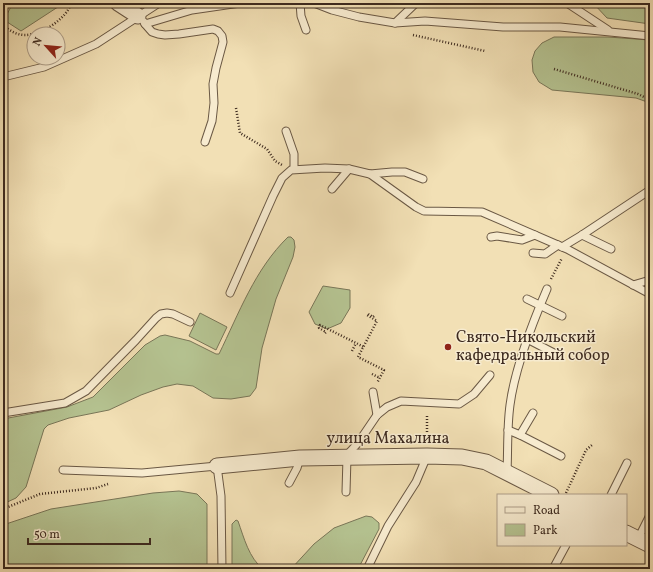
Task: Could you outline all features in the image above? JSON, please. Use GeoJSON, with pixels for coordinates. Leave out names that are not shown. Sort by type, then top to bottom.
{"type":"FeatureCollection","features":[{"type":"Feature","properties":{"kind":"street"},"geometry":{"type":"LineString","coordinates":[[118,3],[142,20]]}},
{"type":"Feature","properties":{"kind":"street","name":"улица Махалина"},"geometry":{"type":"LineString","coordinates":[[217,466],[300,458],[427,456],[462,457],[486,462],[507,472],[543,493]]}},
{"type":"Feature","properties":{"kind":"lane"},"geometry":{"type":"LineString","coordinates":[[142,20],[159,3]]}},
{"type":"Feature","properties":{"kind":"lane"},"geometry":{"type":"LineString","coordinates":[[3,77],[44,68],[96,44],[142,20],[192,10],[240,3]]}},
{"type":"Feature","properties":{"kind":"lane"},"geometry":{"type":"LineString","coordinates":[[300,3],[301,16],[306,30]]}},
{"type":"Feature","properties":{"kind":"lane"},"geometry":{"type":"LineString","coordinates":[[314,3],[332,10],[359,17],[394,23],[425,21],[503,27],[560,27],[650,36]]}},
{"type":"Feature","properties":{"kind":"lane"},"geometry":{"type":"LineString","coordinates":[[394,23],[416,3]]}},
{"type":"Feature","properties":{"kind":"lane"},"geometry":{"type":"LineString","coordinates":[[566,3],[610,32]]}},
{"type":"Feature","properties":{"kind":"lane"},"geometry":{"type":"LineString","coordinates":[[142,20],[152,32],[158,34],[179,34],[213,29],[218,31],[222,36],[223,42],[213,84],[214,103],[212,117],[205,142]]}},
{"type":"Feature","properties":{"kind":"lane"},"geometry":{"type":"LineString","coordinates":[[286,131],[294,154],[292,170]]}},
{"type":"Feature","properties":{"kind":"lane"},"geometry":{"type":"LineString","coordinates":[[230,293],[282,178],[292,170],[325,168],[349,169],[370,174],[406,172],[423,179]]}},
{"type":"Feature","properties":{"kind":"lane"},"geometry":{"type":"LineString","coordinates":[[332,189],[349,169]]}},
{"type":"Feature","properties":{"kind":"lane"},"geometry":{"type":"LineString","coordinates":[[370,174],[416,207],[424,211],[482,212],[562,247],[650,294]]}},
{"type":"Feature","properties":{"kind":"lane"},"geometry":{"type":"LineString","coordinates":[[533,253],[545,254],[562,247],[650,190]]}},
{"type":"Feature","properties":{"kind":"lane"},"geometry":{"type":"LineString","coordinates":[[491,237],[497,236],[522,240],[535,235]]}},
{"type":"Feature","properties":{"kind":"lane"},"geometry":{"type":"LineString","coordinates":[[582,235],[611,249]]}},
{"type":"Feature","properties":{"kind":"lane"},"geometry":{"type":"LineString","coordinates":[[633,285],[650,280]]}},
{"type":"Feature","properties":{"kind":"lane"},"geometry":{"type":"LineString","coordinates":[[507,472],[508,430],[510,405],[514,384],[527,339],[547,289]]}},
{"type":"Feature","properties":{"kind":"lane"},"geometry":{"type":"LineString","coordinates":[[527,299],[562,316]]}},
{"type":"Feature","properties":{"kind":"lane"},"geometry":{"type":"LineString","coordinates":[[3,413],[65,403],[86,391],[156,318],[162,314],[173,314],[190,322]]}},
{"type":"Feature","properties":{"kind":"lane"},"geometry":{"type":"LineString","coordinates":[[527,339],[556,354]]}},
{"type":"Feature","properties":{"kind":"lane"},"geometry":{"type":"LineString","coordinates":[[346,492],[346,457],[358,443],[377,415],[387,407],[400,401],[459,404],[474,394],[490,375]]}},
{"type":"Feature","properties":{"kind":"lane"},"geometry":{"type":"LineString","coordinates":[[373,392],[377,415]]}},
{"type":"Feature","properties":{"kind":"lane"},"geometry":{"type":"LineString","coordinates":[[520,435],[533,413]]}},
{"type":"Feature","properties":{"kind":"lane"},"geometry":{"type":"LineString","coordinates":[[508,430],[561,456]]}},
{"type":"Feature","properties":{"kind":"lane"},"geometry":{"type":"LineString","coordinates":[[367,569],[388,526],[416,482],[427,456]]}},
{"type":"Feature","properties":{"kind":"lane"},"geometry":{"type":"LineString","coordinates":[[289,483],[297,468],[300,458]]}},
{"type":"Feature","properties":{"kind":"lane"},"geometry":{"type":"LineString","coordinates":[[611,494],[627,463]]}},
{"type":"Feature","properties":{"kind":"lane"},"geometry":{"type":"LineString","coordinates":[[63,470],[142,473],[217,466],[221,496],[222,569]]}},
{"type":"Feature","properties":{"kind":"lane"},"geometry":{"type":"LineString","coordinates":[[638,539],[650,515]]}},
{"type":"Feature","properties":{"kind":"lane"},"geometry":{"type":"LineString","coordinates":[[553,569],[565,546]]}},
{"type":"Feature","properties":{"kind":"path"},"geometry":{"type":"LineString","coordinates":[[3,25],[12,32],[25,35],[40,32],[52,26],[65,14],[71,3]]}},
{"type":"Feature","properties":{"kind":"path"},"geometry":{"type":"LineString","coordinates":[[408,33],[485,51]]}},
{"type":"Feature","properties":{"kind":"path"},"geometry":{"type":"LineString","coordinates":[[554,70],[638,94],[650,100]]}},
{"type":"Feature","properties":{"kind":"path"},"geometry":{"type":"LineString","coordinates":[[236,108],[240,133],[267,149],[275,161],[292,170]]}},
{"type":"Feature","properties":{"kind":"path"},"geometry":{"type":"LineString","coordinates":[[547,289],[562,247]]}},
{"type":"Feature","properties":{"kind":"path"},"geometry":{"type":"LineString","coordinates":[[372,374],[380,378],[384,370],[358,357],[377,322],[367,315],[374,316]]}},
{"type":"Feature","properties":{"kind":"path"},"geometry":{"type":"LineString","coordinates":[[325,333],[326,332],[318,328],[320,325],[364,347]]}},
{"type":"Feature","properties":{"kind":"path"},"geometry":{"type":"LineString","coordinates":[[352,351],[356,344]]}},
{"type":"Feature","properties":{"kind":"path"},"geometry":{"type":"LineString","coordinates":[[427,456],[428,402]]}},
{"type":"Feature","properties":{"kind":"path"},"geometry":{"type":"LineString","coordinates":[[564,494],[586,450],[592,445]]}},
{"type":"Feature","properties":{"kind":"path"},"geometry":{"type":"LineString","coordinates":[[3,509],[40,494],[96,488],[109,484]]}},
{"type":"Feature","properties":{"kind":"green space"},"geometry":{"type":"Polygon","coordinates":[[[13,3],[64,3],[29,26],[26,26],[26,28],[21,31],[4,20],[13,3]]]}},
{"type":"Feature","properties":{"kind":"green space"},"geometry":{"type":"Polygon","coordinates":[[[593,3],[650,3],[650,24],[607,18],[593,3]]]}},
{"type":"Feature","properties":{"kind":"green space"},"geometry":{"type":"Polygon","coordinates":[[[554,37],[608,37],[650,40],[650,103],[636,98],[552,90],[539,82],[533,72],[532,60],[535,51],[542,43],[554,37]]]}},
{"type":"Feature","properties":{"kind":"green space"},"geometry":{"type":"Polygon","coordinates":[[[288,237],[291,237],[294,240],[295,247],[293,257],[276,299],[262,348],[256,388],[250,396],[231,399],[213,398],[193,386],[177,384],[163,387],[141,395],[109,410],[69,418],[48,425],[44,429],[26,487],[16,498],[3,504],[3,419],[67,407],[93,397],[145,345],[160,336],[165,335],[190,341],[216,354],[219,354],[257,277],[276,250],[288,237]]]}},
{"type":"Feature","properties":{"kind":"green space"},"geometry":{"type":"Polygon","coordinates":[[[323,286],[350,290],[350,308],[341,323],[327,329],[315,324],[309,312],[323,286]]]}},
{"type":"Feature","properties":{"kind":"green space"},"geometry":{"type":"Polygon","coordinates":[[[200,313],[227,327],[216,350],[189,336],[200,313]]]}},
{"type":"Feature","properties":{"kind":"green space"},"geometry":{"type":"Polygon","coordinates":[[[179,491],[197,494],[207,504],[207,569],[3,569],[3,525],[51,509],[153,493],[179,491]]]}},
{"type":"Feature","properties":{"kind":"green space"},"geometry":{"type":"Polygon","coordinates":[[[366,516],[372,517],[379,523],[379,529],[358,569],[291,569],[314,544],[334,528],[366,516]]]}},
{"type":"Feature","properties":{"kind":"green space"},"geometry":{"type":"Polygon","coordinates":[[[236,520],[238,521],[245,541],[254,559],[263,569],[232,569],[232,524],[236,520]]]}},
{"type":"Feature","properties":{"kind":"place","name":"Свято-Никольский кафедральный собор"},"geometry":{"type":"Point","coordinates":[448,347]}}]}
